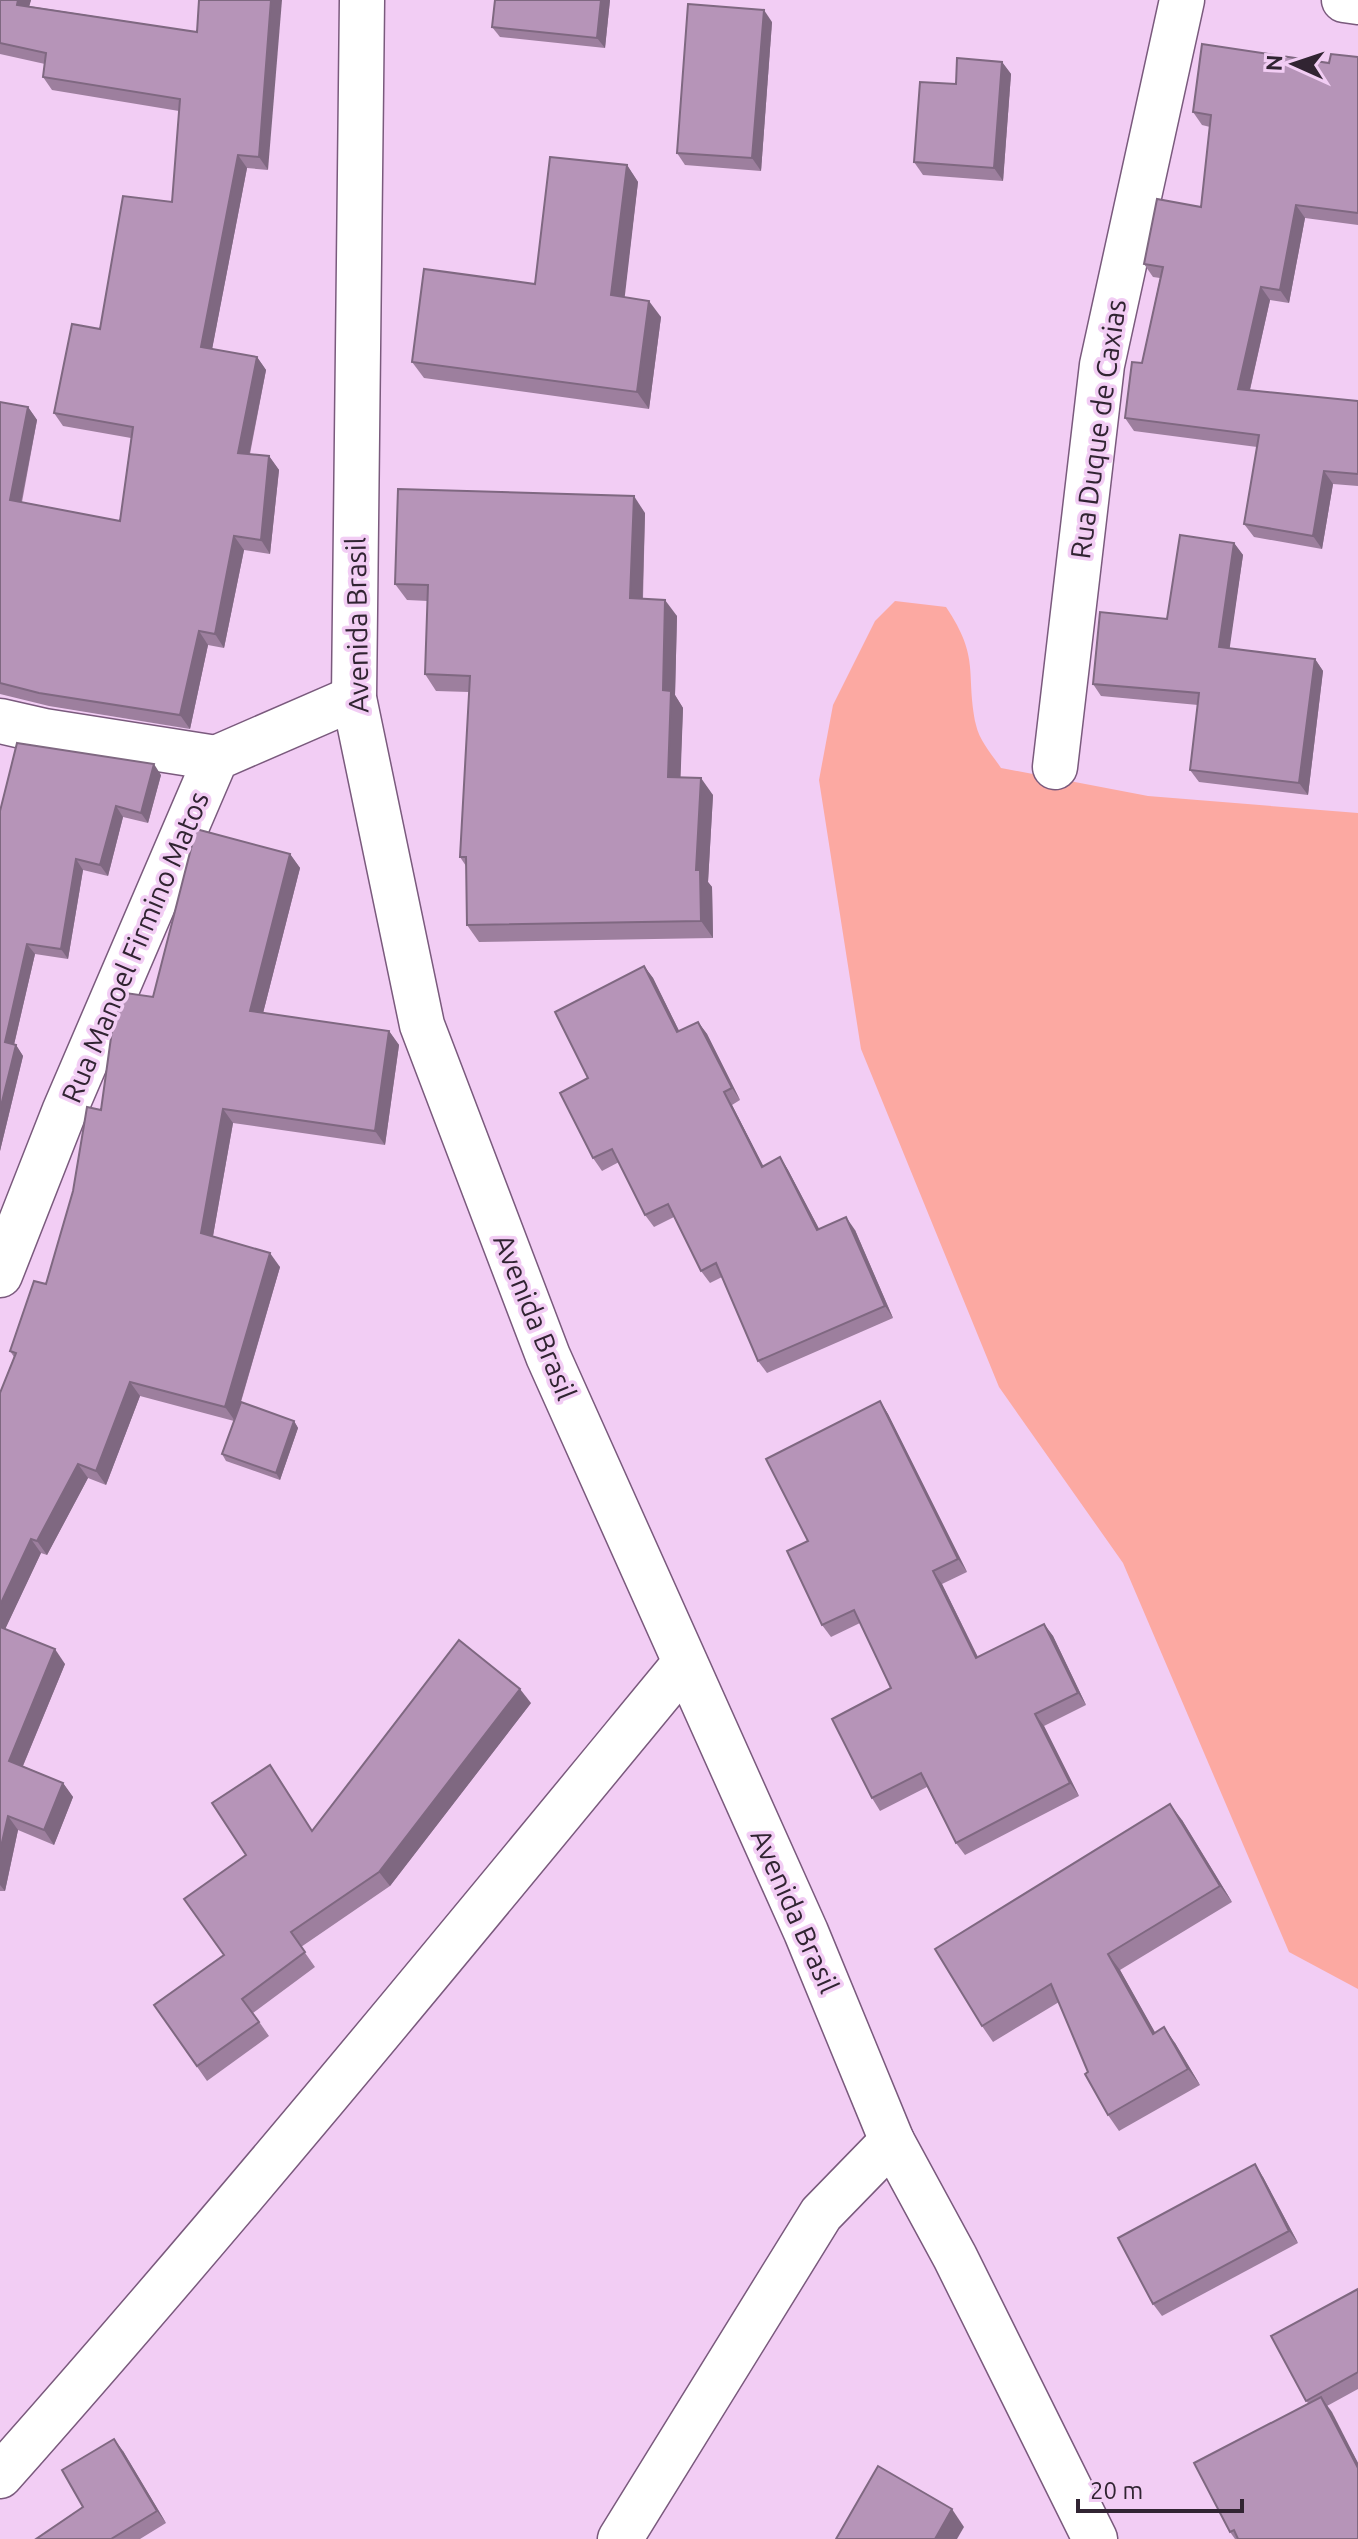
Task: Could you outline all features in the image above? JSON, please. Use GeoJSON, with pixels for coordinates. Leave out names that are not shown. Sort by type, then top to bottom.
{"type":"FeatureCollection","features":[{"type":"Feature","properties":{"kind":"street","name":"Avenida Brasil"},"geometry":{"type":"LineString","coordinates":[[362,0],[354,698],[422,1025],[548,1356],[806,1932],[892,2141],[955,2257],[1095,2539]]}},
{"type":"Feature","properties":{"kind":"street","name":"Rua Duque de Caxias"},"geometry":{"type":"LineString","coordinates":[[1055,767],[1102,365],[1182,0]]}},
{"type":"Feature","properties":{"kind":"street"},"geometry":{"type":"LineString","coordinates":[[1344,0],[1358,2]]}},
{"type":"Feature","properties":{"kind":"street","name":"Rua Manoel Firmino Matos"},"geometry":{"type":"LineString","coordinates":[[0,1275],[64,1112],[216,758],[354,698]]}},
{"type":"Feature","properties":{"kind":"street"},"geometry":{"type":"LineString","coordinates":[[0,721],[44,731],[216,758]]}},
{"type":"Feature","properties":{"kind":"street"},"geometry":{"type":"LineString","coordinates":[[0,2476],[148,2309],[391,2021],[684,1664]]}},
{"type":"Feature","properties":{"kind":"street"},"geometry":{"type":"LineString","coordinates":[[620,2539],[821,2214],[892,2141]]}},
{"type":"Feature","properties":{"kind":"shaded area"},"geometry":{"type":"Polygon","coordinates":[[[895,601],[946,607],[968,653],[978,731],[1001,768],[1148,796],[1358,813],[1358,1989],[1289,1952],[1123,1563],[999,1387],[861,1049],[819,780],[833,705],[875,621],[895,601]]]}},
{"type":"Feature","properties":{"kind":"building"},"geometry":{"type":"Polygon","coordinates":[[[0,0],[18,0],[17,5],[197,32],[199,0],[271,0],[259,157],[238,155],[201,347],[257,357],[238,453],[269,456],[261,540],[234,536],[215,634],[199,631],[180,715],[39,693],[0,683],[0,402],[28,407],[10,500],[120,521],[133,427],[54,413],[72,324],[100,329],[123,196],[172,202],[180,99],[43,77],[46,53],[0,43],[0,0]]]}},
{"type":"Feature","properties":{"kind":"building"},"geometry":{"type":"Polygon","coordinates":[[[495,0],[601,0],[597,38],[492,27],[495,0]]]}},
{"type":"Feature","properties":{"kind":"building"},"geometry":{"type":"Polygon","coordinates":[[[688,4],[764,10],[752,158],[677,153],[688,4]]]}},
{"type":"Feature","properties":{"kind":"building"},"geometry":{"type":"Polygon","coordinates":[[[1202,44],[1329,63],[1331,54],[1358,57],[1358,213],[1296,205],[1280,290],[1261,287],[1238,389],[1358,401],[1358,474],[1324,471],[1313,536],[1244,524],[1259,435],[1125,418],[1132,362],[1142,363],[1163,267],[1144,264],[1157,199],[1201,207],[1211,115],[1193,112],[1202,44]]]}},
{"type":"Feature","properties":{"kind":"building"},"geometry":{"type":"Polygon","coordinates":[[[957,58],[1002,62],[994,168],[914,162],[920,82],[956,84],[957,58]]]}},
{"type":"Feature","properties":{"kind":"building"},"geometry":{"type":"Polygon","coordinates":[[[550,157],[627,165],[611,295],[649,301],[637,392],[412,362],[424,269],[535,284],[550,157]]]}},
{"type":"Feature","properties":{"kind":"building"},"geometry":{"type":"Polygon","coordinates":[[[398,489],[634,496],[630,598],[665,600],[663,690],[671,691],[668,777],[701,778],[696,870],[700,870],[701,921],[467,925],[466,857],[460,857],[470,676],[425,674],[428,585],[395,584],[398,489]]]}},
{"type":"Feature","properties":{"kind":"building"},"geometry":{"type":"Polygon","coordinates":[[[1180,535],[1234,543],[1219,647],[1315,659],[1299,783],[1190,770],[1199,693],[1093,684],[1100,612],[1167,619],[1180,535]]]}},
{"type":"Feature","properties":{"kind":"building"},"geometry":{"type":"Polygon","coordinates":[[[17,743],[154,764],[141,813],[116,806],[100,865],[76,859],[61,949],[27,944],[5,1042],[16,1045],[0,1110],[0,811],[17,743]]]}},
{"type":"Feature","properties":{"kind":"building"},"geometry":{"type":"Polygon","coordinates":[[[196,829],[290,854],[250,1011],[389,1031],[375,1131],[223,1109],[201,1233],[270,1253],[225,1407],[130,1382],[96,1471],[78,1464],[37,1541],[31,1539],[0,1605],[0,1393],[16,1353],[10,1351],[34,1281],[46,1284],[73,1191],[87,1107],[101,1110],[113,1023],[126,993],[153,997],[196,829]]]}},
{"type":"Feature","properties":{"kind":"building"},"geometry":{"type":"Polygon","coordinates":[[[644,966],[677,1032],[698,1022],[732,1088],[724,1092],[762,1167],[780,1157],[817,1230],[846,1217],[885,1306],[758,1361],[716,1263],[701,1271],[668,1204],[645,1215],[612,1149],[593,1158],[560,1093],[588,1078],[555,1012],[644,966]]]}},
{"type":"Feature","properties":{"kind":"building"},"geometry":{"type":"Polygon","coordinates":[[[880,1401],[958,1559],[933,1571],[976,1658],[1044,1624],[1078,1693],[1035,1714],[1070,1783],[956,1843],[921,1773],[872,1798],[832,1719],[891,1688],[854,1610],[822,1625],[787,1551],[808,1541],[766,1459],[880,1401]]]}},
{"type":"Feature","properties":{"kind":"building"},"geometry":{"type":"Polygon","coordinates":[[[241,1402],[294,1421],[276,1473],[222,1454],[241,1402]]]}},
{"type":"Feature","properties":{"kind":"building"},"geometry":{"type":"Polygon","coordinates":[[[0,1627],[55,1649],[9,1761],[63,1783],[44,1830],[8,1816],[0,1851],[0,1627]]]}},
{"type":"Feature","properties":{"kind":"building"},"geometry":{"type":"Polygon","coordinates":[[[459,1640],[520,1689],[379,1872],[291,1932],[305,1952],[242,1999],[259,2022],[197,2066],[154,2005],[224,1955],[184,1899],[246,1855],[212,1803],[270,1765],[312,1831],[459,1640]]]}},
{"type":"Feature","properties":{"kind":"building"},"geometry":{"type":"Polygon","coordinates":[[[1170,1804],[1220,1886],[1108,1954],[1153,2034],[1164,2027],[1188,2069],[1108,2115],[1085,2074],[1088,2072],[1051,1984],[982,2026],[935,1949],[1170,1804]]]}},
{"type":"Feature","properties":{"kind":"building"},"geometry":{"type":"Polygon","coordinates":[[[1255,2164],[1289,2231],[1153,2304],[1118,2238],[1255,2164]]]}},
{"type":"Feature","properties":{"kind":"building"},"geometry":{"type":"Polygon","coordinates":[[[1358,2289],[1358,2372],[1306,2401],[1271,2336],[1358,2289]]]}},
{"type":"Feature","properties":{"kind":"building"},"geometry":{"type":"Polygon","coordinates":[[[1321,2397],[1358,2468],[1358,2539],[1238,2539],[1234,2530],[1230,2532],[1194,2463],[1321,2397]]]}},
{"type":"Feature","properties":{"kind":"building"},"geometry":{"type":"Polygon","coordinates":[[[114,2439],[157,2511],[111,2539],[36,2539],[83,2507],[62,2470],[114,2439]]]}},
{"type":"Feature","properties":{"kind":"building"},"geometry":{"type":"Polygon","coordinates":[[[878,2466],[952,2509],[935,2539],[836,2539],[878,2466]]]}}]}
